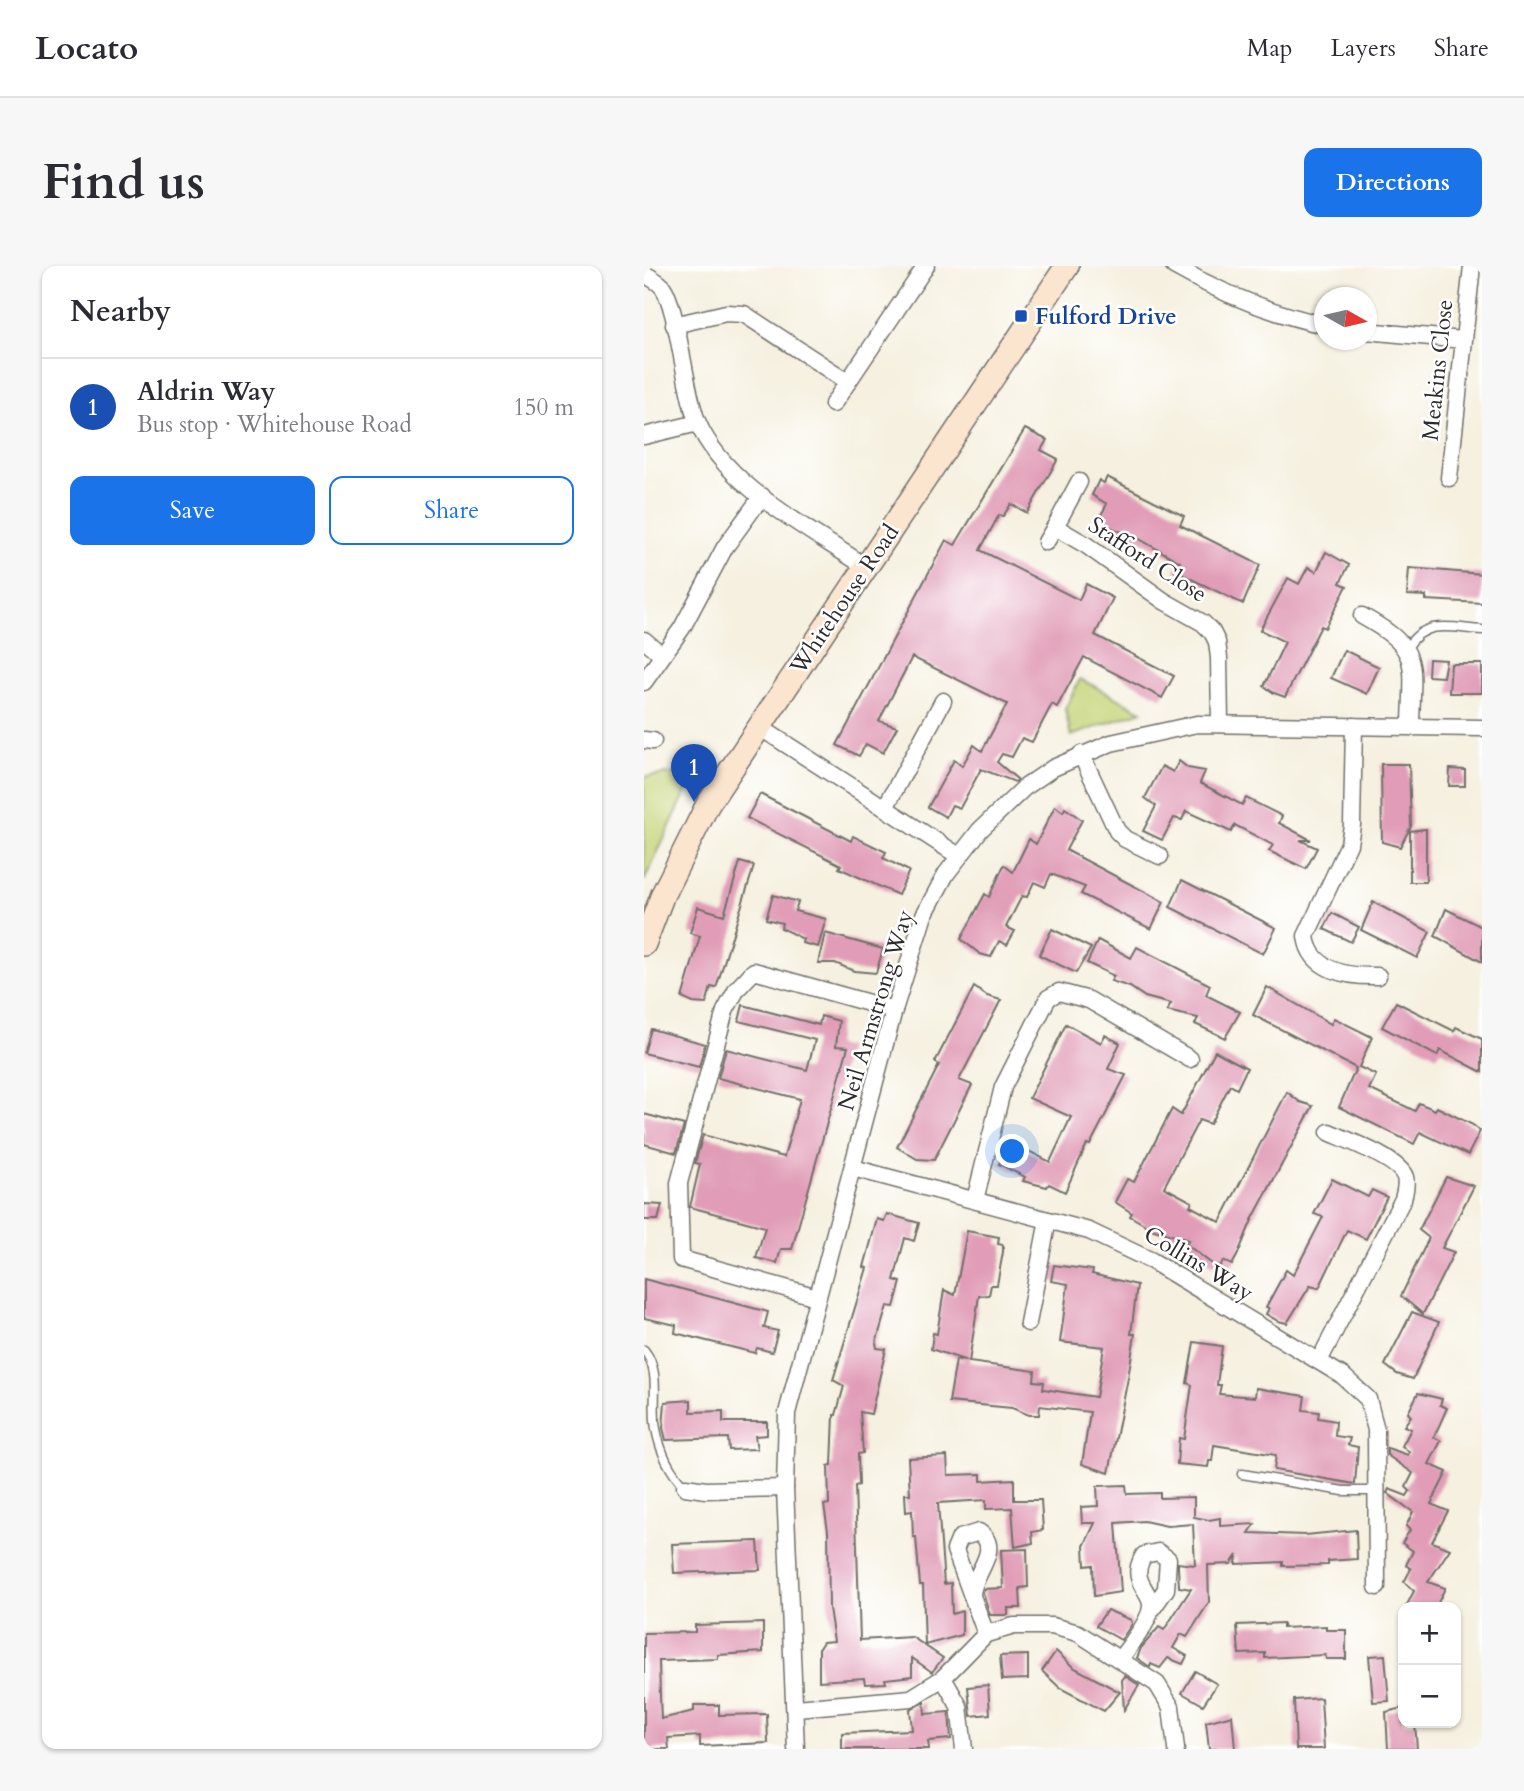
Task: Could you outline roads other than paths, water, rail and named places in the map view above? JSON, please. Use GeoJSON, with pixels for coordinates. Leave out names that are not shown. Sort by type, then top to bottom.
{"type":"FeatureCollection","features":[{"type":"Feature","properties":{"kind":"street","name":"Whitehouse Road"},"geometry":{"type":"LineString","coordinates":[[644,944],[663,894],[708,804],[1067,266]]}},
{"type":"Feature","properties":{"kind":"street"},"geometry":{"type":"LineString","coordinates":[[1174,266],[1251,304],[1314,322]]}},
{"type":"Feature","properties":{"kind":"street","name":"Meakins Close"},"geometry":{"type":"LineString","coordinates":[[1449,478],[1472,266]]}},
{"type":"Feature","properties":{"kind":"street"},"geometry":{"type":"LineString","coordinates":[[833,404],[923,267]]}},
{"type":"Feature","properties":{"kind":"street"},"geometry":{"type":"LineString","coordinates":[[644,274],[662,287],[670,302],[688,394],[698,423],[728,467],[762,496],[866,567]]}},
{"type":"Feature","properties":{"kind":"street"},"geometry":{"type":"LineString","coordinates":[[674,325],[726,313],[744,314],[848,382]]}},
{"type":"Feature","properties":{"kind":"street"},"geometry":{"type":"LineString","coordinates":[[1377,332],[1463,340]]}},
{"type":"Feature","properties":{"kind":"street"},"geometry":{"type":"LineString","coordinates":[[644,436],[698,423]]}},
{"type":"Feature","properties":{"kind":"street","name":"Stafford Close"},"geometry":{"type":"LineString","coordinates":[[1079,482],[1055,527],[1086,545],[1164,601],[1203,623],[1212,632],[1217,642],[1219,658],[1220,724]]}},
{"type":"Feature","properties":{"kind":"street"},"geometry":{"type":"LineString","coordinates":[[644,682],[682,628],[725,547],[762,496]]}},
{"type":"Feature","properties":{"kind":"street"},"geometry":{"type":"LineString","coordinates":[[1046,542],[1055,527]]}},
{"type":"Feature","properties":{"kind":"street"},"geometry":{"type":"LineString","coordinates":[[1362,616],[1385,629],[1407,648],[1412,671],[1411,726]]}},
{"type":"Feature","properties":{"kind":"street"},"geometry":{"type":"LineString","coordinates":[[644,640],[662,655]]}},
{"type":"Feature","properties":{"kind":"street"},"geometry":{"type":"LineString","coordinates":[[886,806],[943,701]]}},
{"type":"Feature","properties":{"kind":"street","name":"Neil Armstrong Way"},"geometry":{"type":"LineString","coordinates":[[796,1749],[785,1489],[787,1413],[894,1010],[925,915],[959,856],[995,814],[1024,788],[1053,768],[1111,743],[1173,727],[1220,724],[1482,728]]}},
{"type":"Feature","properties":{"kind":"street"},"geometry":{"type":"LineString","coordinates":[[758,726],[886,806],[959,856]]}},
{"type":"Feature","properties":{"kind":"street"},"geometry":{"type":"LineString","coordinates":[[1354,726],[1352,825],[1349,844],[1306,936],[1307,947],[1314,958],[1334,971],[1354,977],[1378,975]]}},
{"type":"Feature","properties":{"kind":"street"},"geometry":{"type":"LineString","coordinates":[[1081,754],[1117,831],[1125,839],[1160,856]]}},
{"type":"Feature","properties":{"kind":"street"},"geometry":{"type":"LineString","coordinates":[[817,1297],[681,1259],[678,1182],[725,1011],[737,989],[754,971],[894,1010]]}},
{"type":"Feature","properties":{"kind":"street"},"geometry":{"type":"LineString","coordinates":[[975,1200],[1003,1087],[1048,998],[1059,992],[1089,1000],[1191,1059]]}},
{"type":"Feature","properties":{"kind":"street"},"geometry":{"type":"LineString","coordinates":[[1319,1361],[1403,1199],[1406,1186],[1401,1171],[1391,1162],[1329,1132]]}},
{"type":"Feature","properties":{"kind":"street","name":"Collins Way"},"geometry":{"type":"LineString","coordinates":[[853,1168],[1089,1231],[1125,1246],[1351,1382],[1368,1399],[1376,1430],[1377,1587]]}},
{"type":"Feature","properties":{"kind":"street"},"geometry":{"type":"LineString","coordinates":[[1028,1323],[1048,1220]]}},
{"type":"Feature","properties":{"kind":"street"},"geometry":{"type":"LineString","coordinates":[[685,1487],[706,1490],[785,1489]]}},
{"type":"Feature","properties":{"kind":"street"},"geometry":{"type":"LineString","coordinates":[[972,1594],[986,1634]]}},
{"type":"Feature","properties":{"kind":"street"},"geometry":{"type":"LineString","coordinates":[[1120,1659],[1150,1612]]}},
{"type":"Feature","properties":{"kind":"street"},"geometry":{"type":"LineString","coordinates":[[796,1708],[898,1701],[926,1691],[943,1678],[986,1634],[1014,1626],[1052,1626],[1078,1633],[1157,1684],[1165,1695],[1174,1718],[1176,1749]]}},
{"type":"Feature","properties":{"kind":"street"},"geometry":{"type":"LineString","coordinates":[[943,1678],[959,1706],[964,1749]]}},
{"type":"Feature","properties":{"kind":"lane"},"geometry":{"type":"LineString","coordinates":[[1407,648],[1415,634],[1425,629],[1482,630]]}},
{"type":"Feature","properties":{"kind":"lane"},"geometry":{"type":"LineString","coordinates":[[644,1350],[651,1359],[656,1427],[664,1456],[674,1476],[685,1487]]}},
{"type":"Feature","properties":{"kind":"lane"},"geometry":{"type":"LineString","coordinates":[[1242,1474],[1343,1491],[1376,1491]]}},
{"type":"Feature","properties":{"kind":"place","name":"Fulford Drive"},"geometry":{"type":"Point","coordinates":[1021,316]}},
{"type":"Feature","properties":{"kind":"place","name":"Aldrin Way"},"geometry":{"type":"Point","coordinates":[694,802]}}]}
